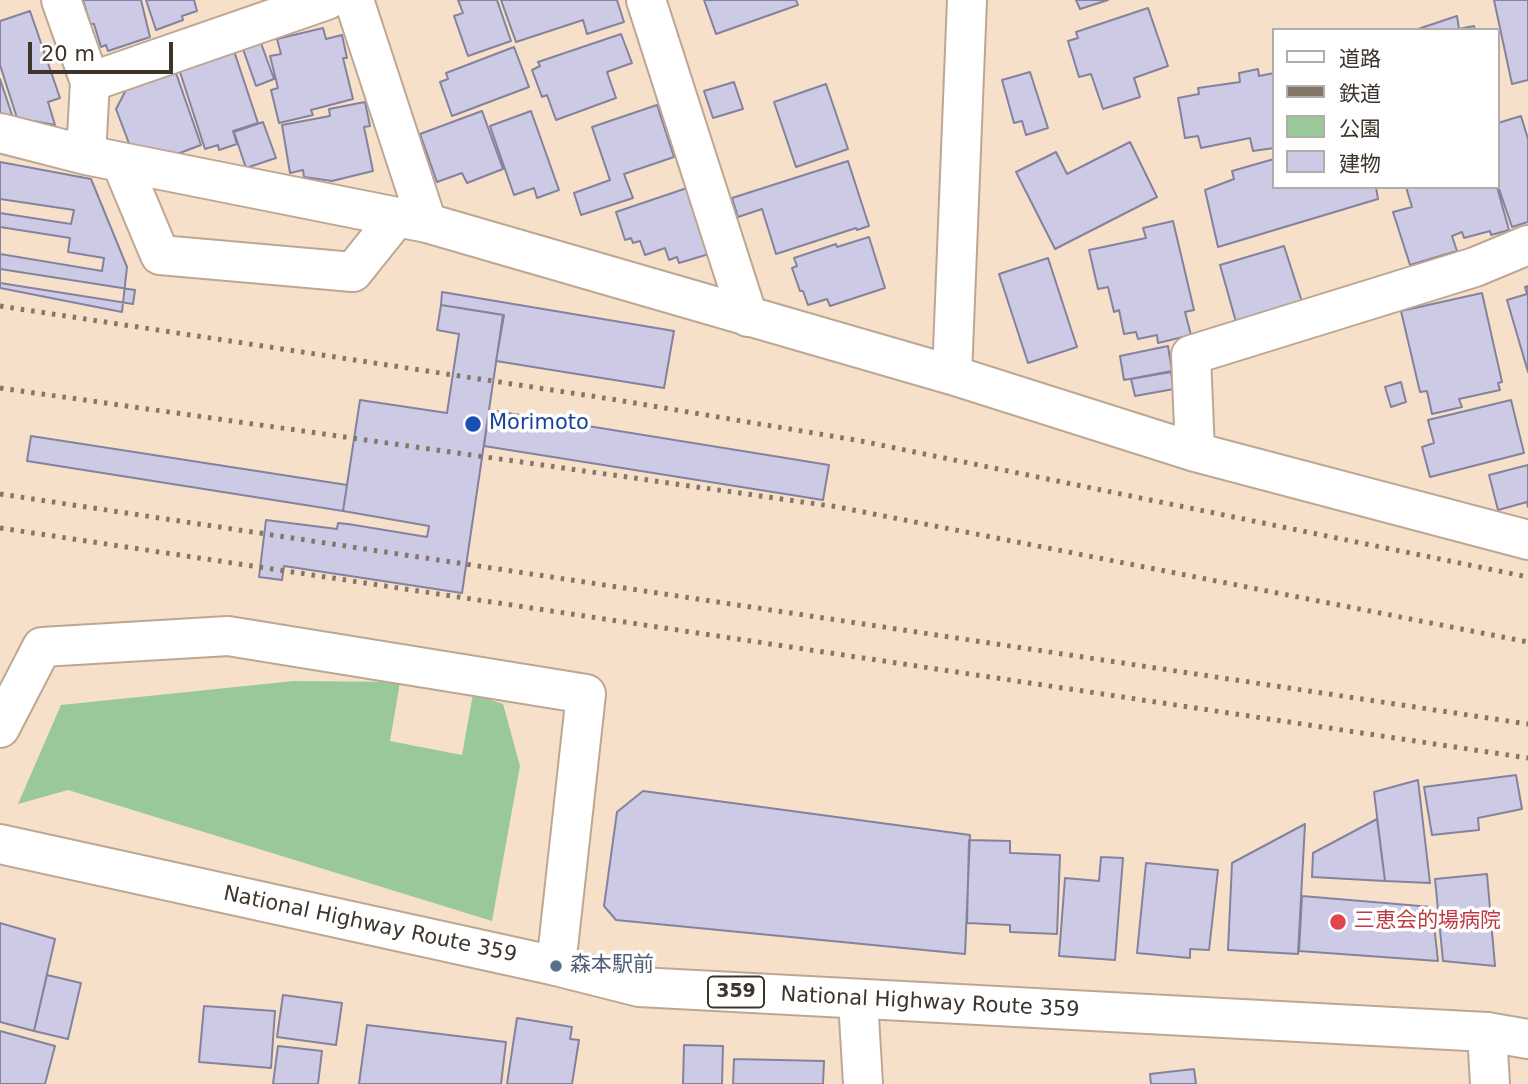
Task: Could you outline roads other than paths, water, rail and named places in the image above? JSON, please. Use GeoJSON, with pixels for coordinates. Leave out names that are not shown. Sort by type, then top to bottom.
{"type":"FeatureCollection","features":[{"type":"Feature","properties":{"kind":"main road"},"geometry":{"type":"LineString","coordinates":[[61,0],[90,82],[104,158],[160,255],[353,272],[412,220]]}},
{"type":"Feature","properties":{"kind":"main road"},"geometry":{"type":"LineString","coordinates":[[90,82],[327,0]]}},
{"type":"Feature","properties":{"kind":"main road"},"geometry":{"type":"LineString","coordinates":[[354,0],[412,220]]}},
{"type":"Feature","properties":{"kind":"main road"},"geometry":{"type":"LineString","coordinates":[[646,0],[748,317]]}},
{"type":"Feature","properties":{"kind":"main road"},"geometry":{"type":"LineString","coordinates":[[951,374],[967,0]]}},
{"type":"Feature","properties":{"kind":"main road"},"geometry":{"type":"LineString","coordinates":[[0,133],[104,158],[412,220],[951,374],[1195,452],[1528,540]]}},
{"type":"Feature","properties":{"kind":"main road"},"geometry":{"type":"LineString","coordinates":[[1195,452],[1191,355],[1475,267],[1528,245]]}},
{"type":"Feature","properties":{"kind":"main road"},"geometry":{"type":"LineString","coordinates":[[0,728],[42,648],[228,636],[586,694],[556,966]]}},
{"type":"Feature","properties":{"kind":"main road","name":"National Highway Route 359"},"geometry":{"type":"LineString","coordinates":[[0,844],[639,986],[858,1000],[1487,1032],[1528,1039]]}},
{"type":"Feature","properties":{"kind":"main road"},"geometry":{"type":"LineString","coordinates":[[858,1000],[863,1084]]}},
{"type":"Feature","properties":{"kind":"main road"},"geometry":{"type":"LineString","coordinates":[[1487,1032],[1490,1084]]}},
{"type":"Feature","properties":{"kind":"railway"},"geometry":{"type":"LineString","coordinates":[[0,306],[611,399],[861,441],[1528,577]]}},
{"type":"Feature","properties":{"kind":"railway"},"geometry":{"type":"LineString","coordinates":[[0,388],[838,507],[1528,642]]}},
{"type":"Feature","properties":{"kind":"railway"},"geometry":{"type":"LineString","coordinates":[[0,494],[1528,724]]}},
{"type":"Feature","properties":{"kind":"railway"},"geometry":{"type":"LineString","coordinates":[[0,528],[1528,758]]}},
{"type":"Feature","properties":{"kind":"place","name":"Morimoto"},"geometry":{"type":"Point","coordinates":[473,424]}},
{"type":"Feature","properties":{"kind":"place","name":"三恵会的場病院"},"geometry":{"type":"Point","coordinates":[1338,922]}},
{"type":"Feature","properties":{"kind":"place","name":"森本駅前"},"geometry":{"type":"Point","coordinates":[556,966]}}]}
